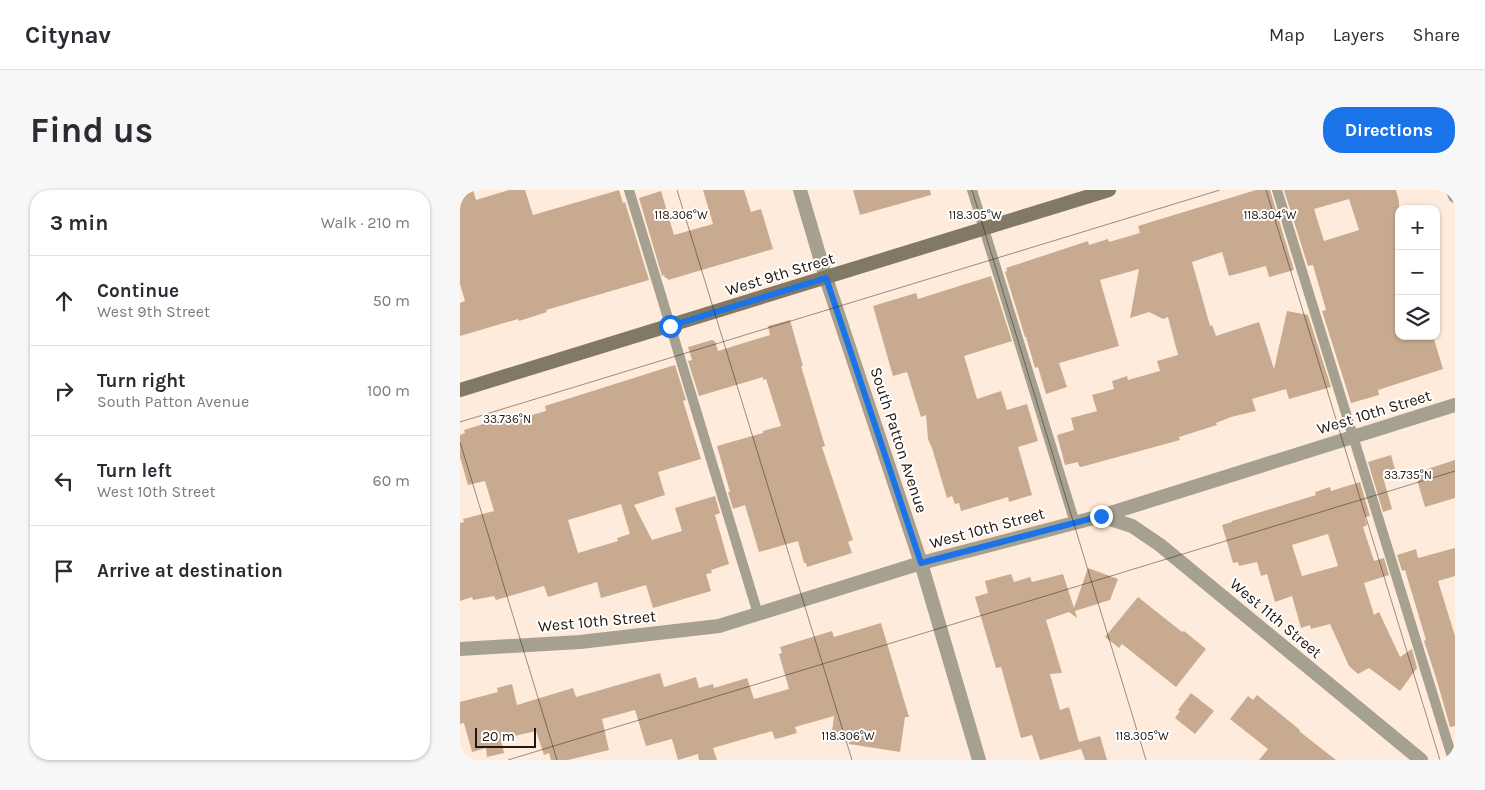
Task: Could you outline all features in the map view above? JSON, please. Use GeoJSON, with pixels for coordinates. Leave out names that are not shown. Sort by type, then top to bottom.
{"type":"FeatureCollection","features":[{"type":"Feature","properties":{"kind":"main road","name":"West 9th Street"},"geometry":{"type":"LineString","coordinates":[[460,390],[1109,190]]}},
{"type":"Feature","properties":{"kind":"street","name":"South Patton Avenue"},"geometry":{"type":"LineString","coordinates":[[800,190],[826,278],[921,563],[979,760]]}},
{"type":"Feature","properties":{"kind":"street"},"geometry":{"type":"LineString","coordinates":[[1453,190],[1455,196]]}},
{"type":"Feature","properties":{"kind":"street","name":"West 10th Street"},"geometry":{"type":"LineString","coordinates":[[460,647],[580,642],[719,626],[921,563],[1101,516],[1455,405]]}},
{"type":"Feature","properties":{"kind":"street","name":"West 11th Street"},"geometry":{"type":"LineString","coordinates":[[1101,516],[1132,526],[1160,545],[1421,760]]}},
{"type":"Feature","properties":{"kind":"lane"},"geometry":{"type":"LineString","coordinates":[[629,190],[758,614]]}},
{"type":"Feature","properties":{"kind":"lane"},"geometry":{"type":"LineString","coordinates":[[972,190],[1075,523]]}},
{"type":"Feature","properties":{"kind":"lane"},"geometry":{"type":"LineString","coordinates":[[1277,190],[1453,760]]}},
{"type":"Feature","properties":{"kind":"building"},"geometry":{"type":"Polygon","coordinates":[[[460,190],[473,190],[476,200],[509,190],[525,190],[533,215],[619,190],[623,203],[625,202],[649,280],[546,310],[547,312],[519,321],[518,319],[460,336],[460,303],[465,301],[460,284],[460,190]]]}},
{"type":"Feature","properties":{"kind":"building"},"geometry":{"type":"Polygon","coordinates":[[[703,190],[744,190],[751,212],[761,209],[773,249],[668,280],[664,275],[662,276],[639,198],[661,191],[674,235],[713,224],[703,190]]]}},
{"type":"Feature","properties":{"kind":"building"},"geometry":{"type":"Polygon","coordinates":[[[853,190],[930,190],[931,195],[860,215],[853,190]]]}},
{"type":"Feature","properties":{"kind":"building"},"geometry":{"type":"Polygon","coordinates":[[[1256,190],[1270,190],[1294,270],[1269,277],[1266,266],[1229,276],[1222,252],[1192,262],[1210,326],[1212,325],[1216,336],[1259,322],[1274,369],[1287,311],[1308,315],[1331,387],[1289,399],[1286,389],[1252,399],[1256,411],[1231,417],[1216,423],[1217,425],[1179,437],[1180,440],[1081,467],[1078,462],[1065,465],[1057,435],[1074,430],[1071,418],[1097,411],[1092,395],[1114,389],[1112,381],[1127,376],[1128,380],[1160,371],[1157,361],[1178,355],[1168,317],[1163,319],[1149,312],[1130,318],[1139,269],[1100,280],[1119,346],[1059,363],[1067,387],[1046,394],[1038,367],[1035,368],[1025,337],[1005,272],[1007,271],[1006,268],[1088,241],[1089,245],[1108,239],[1109,242],[1140,233],[1138,226],[1256,190]]]}},
{"type":"Feature","properties":{"kind":"building"},"geometry":{"type":"Polygon","coordinates":[[[1284,190],[1396,190],[1399,205],[1395,205],[1395,340],[1434,340],[1443,369],[1378,390],[1379,395],[1351,403],[1322,311],[1326,310],[1313,265],[1308,266],[1284,190]],[[1349,199],[1314,209],[1324,241],[1359,230],[1349,199]]]}},
{"type":"Feature","properties":{"kind":"building"},"geometry":{"type":"Polygon","coordinates":[[[991,276],[1012,341],[964,356],[977,399],[1001,391],[1007,410],[1027,404],[1038,441],[1018,447],[1032,495],[1009,502],[1008,497],[961,511],[959,503],[955,504],[952,496],[947,498],[928,439],[926,415],[921,417],[907,372],[893,376],[873,306],[916,293],[918,299],[991,276]]]}},
{"type":"Feature","properties":{"kind":"building"},"geometry":{"type":"Polygon","coordinates":[[[790,320],[803,366],[801,366],[825,446],[822,447],[853,540],[848,542],[852,553],[807,567],[806,563],[804,563],[798,541],[759,552],[745,505],[733,509],[717,446],[781,426],[766,379],[763,380],[763,377],[699,396],[688,361],[692,360],[688,347],[712,340],[715,341],[718,351],[770,335],[768,326],[790,320]]]}},
{"type":"Feature","properties":{"kind":"building"},"geometry":{"type":"Polygon","coordinates":[[[675,365],[686,400],[683,401],[701,459],[658,472],[665,495],[634,505],[652,540],[682,531],[675,508],[715,496],[720,513],[715,515],[729,564],[711,570],[712,573],[706,574],[711,591],[653,608],[646,585],[601,598],[597,582],[548,597],[544,586],[496,600],[494,596],[473,600],[472,597],[460,601],[460,523],[464,522],[463,519],[494,511],[485,481],[468,485],[460,457],[460,435],[465,433],[464,430],[506,417],[507,422],[546,411],[545,406],[675,365]],[[621,504],[568,520],[578,553],[618,541],[617,538],[630,534],[621,504]]]}},
{"type":"Feature","properties":{"kind":"building"},"geometry":{"type":"Polygon","coordinates":[[[1391,455],[1396,473],[1383,477],[1392,509],[1383,512],[1368,462],[1391,455]]]}},
{"type":"Feature","properties":{"kind":"building"},"geometry":{"type":"Polygon","coordinates":[[[1455,460],[1455,498],[1425,507],[1415,473],[1455,460]]]}},
{"type":"Feature","properties":{"kind":"building"},"geometry":{"type":"Polygon","coordinates":[[[1360,482],[1370,516],[1365,517],[1367,525],[1363,527],[1374,561],[1384,558],[1389,575],[1364,583],[1374,615],[1379,612],[1400,657],[1412,649],[1417,668],[1400,691],[1369,668],[1358,674],[1349,666],[1330,624],[1311,629],[1310,625],[1301,628],[1292,596],[1275,602],[1267,574],[1261,576],[1257,562],[1239,566],[1238,562],[1233,563],[1222,525],[1316,495],[1315,492],[1330,487],[1331,491],[1360,482]],[[1328,534],[1292,545],[1302,576],[1338,566],[1328,534]]]}},
{"type":"Feature","properties":{"kind":"building"},"geometry":{"type":"Polygon","coordinates":[[[1455,548],[1455,576],[1438,581],[1455,636],[1455,726],[1450,727],[1405,570],[1402,571],[1397,555],[1416,549],[1418,558],[1455,548]]]}},
{"type":"Feature","properties":{"kind":"building"},"geometry":{"type":"Polygon","coordinates":[[[1088,568],[1118,579],[1110,600],[1075,611],[1077,618],[1069,612],[1046,620],[1062,673],[1050,674],[1060,710],[1069,707],[1079,742],[1100,736],[1107,760],[1085,760],[1081,749],[1040,760],[1032,735],[1021,738],[1001,667],[996,668],[975,597],[988,593],[985,581],[1011,574],[1014,582],[1030,577],[1032,582],[1063,574],[1074,608],[1088,568]]]}},
{"type":"Feature","properties":{"kind":"building"},"geometry":{"type":"Polygon","coordinates":[[[1138,597],[1206,649],[1176,687],[1122,644],[1119,648],[1105,637],[1138,597]]]}},
{"type":"Feature","properties":{"kind":"building"},"geometry":{"type":"Polygon","coordinates":[[[881,623],[909,717],[905,717],[900,752],[849,744],[849,742],[831,739],[834,716],[795,727],[797,733],[780,738],[775,739],[772,731],[713,748],[717,760],[699,760],[698,754],[678,760],[672,739],[646,746],[635,710],[602,719],[609,750],[568,760],[551,760],[549,753],[544,755],[536,731],[501,739],[504,753],[487,757],[486,748],[472,752],[464,723],[460,724],[460,702],[498,692],[497,688],[512,684],[517,705],[573,688],[576,697],[660,673],[664,687],[696,677],[699,688],[713,684],[714,688],[747,678],[754,699],[789,689],[779,654],[782,653],[780,647],[832,631],[834,637],[881,623]]]}},
{"type":"Feature","properties":{"kind":"building"},"geometry":{"type":"Polygon","coordinates":[[[1191,693],[1214,711],[1195,734],[1175,718],[1180,711],[1178,710],[1191,693]]]}},
{"type":"Feature","properties":{"kind":"building"},"geometry":{"type":"Polygon","coordinates":[[[1257,695],[1336,760],[1259,760],[1268,749],[1230,719],[1248,696],[1253,700],[1257,695]]]}},
{"type":"Feature","properties":{"kind":"route"},"geometry":{"type":"LineString","coordinates":[[670,326],[826,278],[921,563],[1101,516]]}}]}
